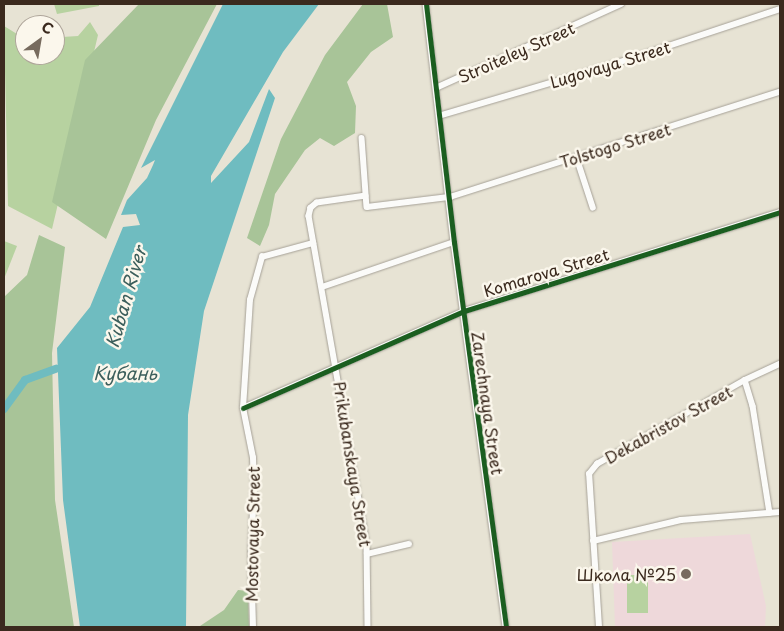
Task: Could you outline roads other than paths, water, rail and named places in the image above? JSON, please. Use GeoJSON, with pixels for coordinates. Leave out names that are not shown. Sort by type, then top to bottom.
{"type":"FeatureCollection","features":[{"type":"Feature","properties":{"kind":"street","name":"Zarechnaya Street"},"geometry":{"type":"LineString","coordinates":[[426,4],[438,87],[439,116],[454,242],[506,627]]}},
{"type":"Feature","properties":{"kind":"street","name":"Stroiteley Street"},"geometry":{"type":"LineString","coordinates":[[438,87],[621,4]]}},
{"type":"Feature","properties":{"kind":"street","name":"Lugovaya Street"},"geometry":{"type":"LineString","coordinates":[[439,116],[614,64],[780,9]]}},
{"type":"Feature","properties":{"kind":"street","name":"Tolstogo Street"},"geometry":{"type":"LineString","coordinates":[[366,196],[367,207],[450,197],[780,92]]}},
{"type":"Feature","properties":{"kind":"street"},"geometry":{"type":"LineString","coordinates":[[362,138],[366,196]]}},
{"type":"Feature","properties":{"kind":"street"},"geometry":{"type":"LineString","coordinates":[[577,158],[594,207]]}},
{"type":"Feature","properties":{"kind":"street","name":"Prikubanskaya Street"},"geometry":{"type":"LineString","coordinates":[[366,196],[317,203],[311,208],[313,243],[336,365],[367,554],[368,627]]}},
{"type":"Feature","properties":{"kind":"street","name":"Komarova Street"},"geometry":{"type":"LineString","coordinates":[[243,408],[336,365],[464,311],[780,212]]}},
{"type":"Feature","properties":{"kind":"street"},"geometry":{"type":"LineString","coordinates":[[322,288],[454,242]]}},
{"type":"Feature","properties":{"kind":"street","name":"Mostovaya Street"},"geometry":{"type":"LineString","coordinates":[[253,627],[250,555],[254,487],[253,458],[243,408],[250,300],[262,256],[313,243]]}},
{"type":"Feature","properties":{"kind":"street","name":"Dekabristov Street"},"geometry":{"type":"LineString","coordinates":[[599,627],[588,484],[589,474],[597,464],[745,380],[780,364]]}},
{"type":"Feature","properties":{"kind":"street"},"geometry":{"type":"LineString","coordinates":[[745,380],[753,406],[770,512]]}},
{"type":"Feature","properties":{"kind":"street"},"geometry":{"type":"LineString","coordinates":[[593,541],[681,520],[780,512]]}},
{"type":"Feature","properties":{"kind":"street"},"geometry":{"type":"LineString","coordinates":[[367,554],[408,544]]}},
{"type":"Feature","properties":{"kind":"water","name":"Кубань"},"geometry":{"type":"Polygon","coordinates":[[[223,4],[319,4],[283,52],[211,176],[211,183],[249,142],[269,89],[275,98],[204,311],[188,415],[186,627],[80,627],[63,500],[57,348],[90,307],[123,227],[140,225],[136,214],[121,215],[127,200],[147,178],[155,160],[141,168],[223,4]]]}},
{"type":"Feature","properties":{"kind":"waterway"},"geometry":{"type":"LineString","coordinates":[[4,409],[25,380],[56,369]]}},
{"type":"Feature","properties":{"kind":"place","name":"Школа №25"},"geometry":{"type":"Point","coordinates":[686,574]}},
{"type":"Feature","properties":{"kind":"water label","name":"Kuban River"},"geometry":{"type":"Point","coordinates":[126,297]}}]}
